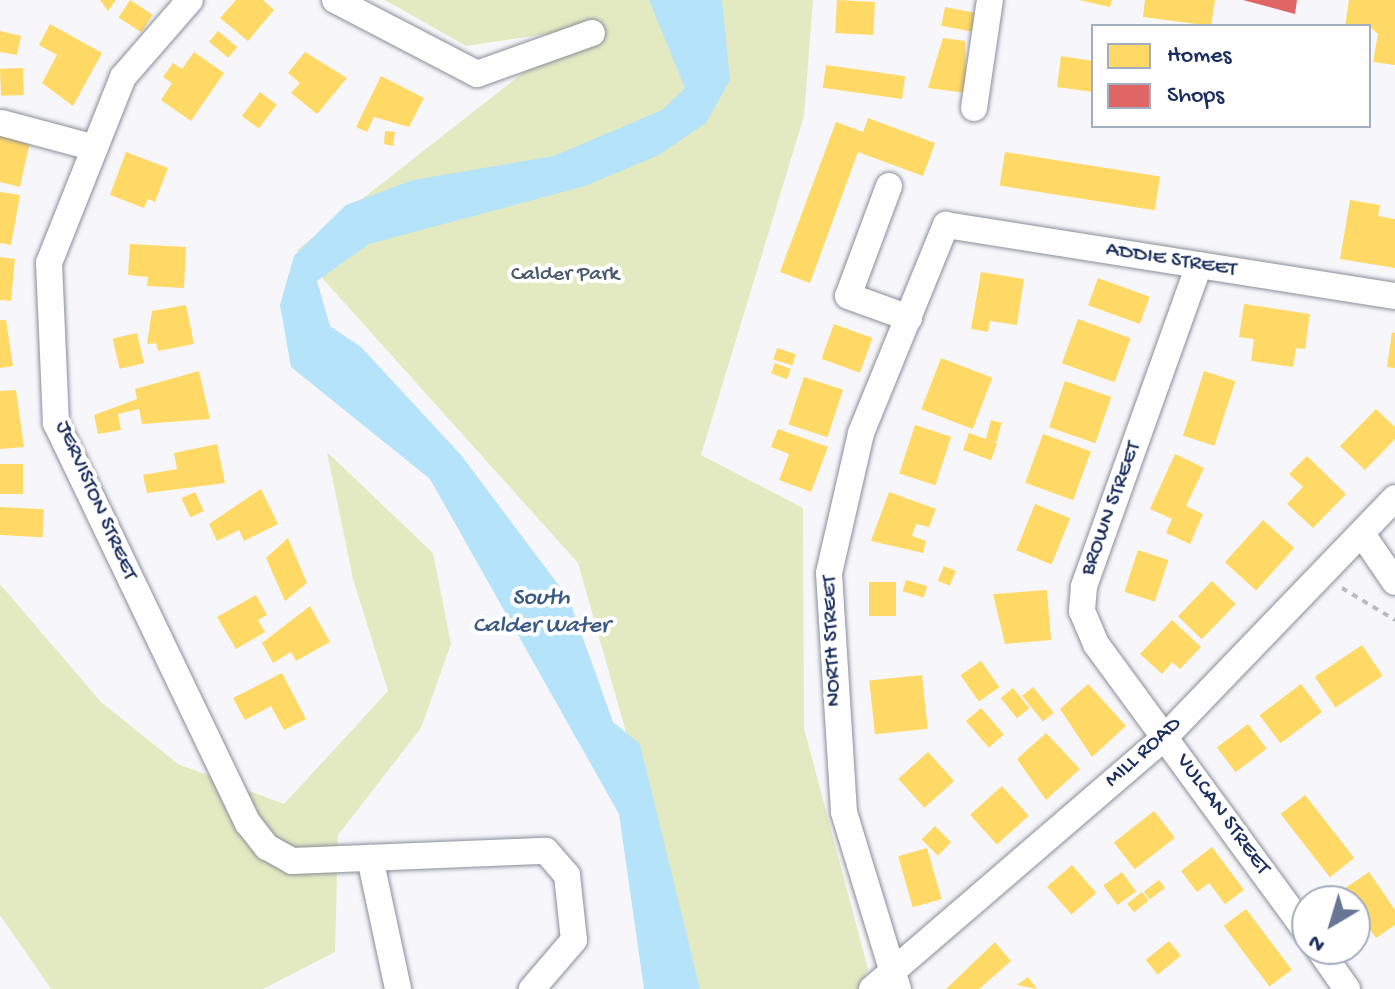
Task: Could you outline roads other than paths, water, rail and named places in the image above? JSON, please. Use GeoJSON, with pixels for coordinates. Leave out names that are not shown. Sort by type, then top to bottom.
{"type":"FeatureCollection","features":[{"type":"Feature","properties":{"kind":"street","name":"JERVISTON STREET"},"geometry":{"type":"LineString","coordinates":[[190,0],[123,77],[49,263],[56,423],[248,823],[292,861],[370,858]]}},
{"type":"Feature","properties":{"kind":"street"},"geometry":{"type":"LineString","coordinates":[[335,0],[477,74],[592,33]]}},
{"type":"Feature","properties":{"kind":"street"},"geometry":{"type":"LineString","coordinates":[[974,108],[990,0]]}},
{"type":"Feature","properties":{"kind":"street"},"geometry":{"type":"LineString","coordinates":[[2,123],[95,148]]}},
{"type":"Feature","properties":{"kind":"street"},"geometry":{"type":"LineString","coordinates":[[889,186],[848,296],[909,318]]}},
{"type":"Feature","properties":{"kind":"street","name":"NORTH STREET"},"geometry":{"type":"LineString","coordinates":[[884,984],[844,812],[829,573],[861,433],[946,225]]}},
{"type":"Feature","properties":{"kind":"street","name":"ADDIE STREET"},"geometry":{"type":"LineString","coordinates":[[946,225],[1395,296]]}},
{"type":"Feature","properties":{"kind":"street","name":"BROWN STREET"},"geometry":{"type":"LineString","coordinates":[[1166,736],[1090,634],[1082,599],[1199,265]]}},
{"type":"Feature","properties":{"kind":"street","name":"MILL ROAD"},"geometry":{"type":"LineString","coordinates":[[884,984],[1166,736],[1395,498]]}},
{"type":"Feature","properties":{"kind":"street"},"geometry":{"type":"LineString","coordinates":[[1362,534],[1395,582]]}},
{"type":"Feature","properties":{"kind":"street","name":"VULCAN STREET"},"geometry":{"type":"LineString","coordinates":[[1166,736],[1291,910]]}},
{"type":"Feature","properties":{"kind":"street"},"geometry":{"type":"LineString","coordinates":[[398,989],[370,858],[546,851],[567,875],[574,940],[532,989]]}},
{"type":"Feature","properties":{"kind":"street"},"geometry":{"type":"LineString","coordinates":[[1330,965],[1347,989]]}},
{"type":"Feature","properties":{"kind":"water","name":"South Calder Water"},"geometry":{"type":"Polygon","coordinates":[[[649,0],[722,0],[730,80],[706,123],[659,155],[585,186],[369,244],[317,281],[330,326],[361,347],[461,455],[569,599],[613,722],[640,744],[700,989],[644,989],[619,814],[430,479],[291,367],[280,305],[294,256],[346,205],[413,180],[554,156],[662,110],[685,88],[649,0]]]}},
{"type":"Feature","properties":{"kind":"park label","name":"Calder Park"},"geometry":{"type":"Point","coordinates":[565,276]}}]}
